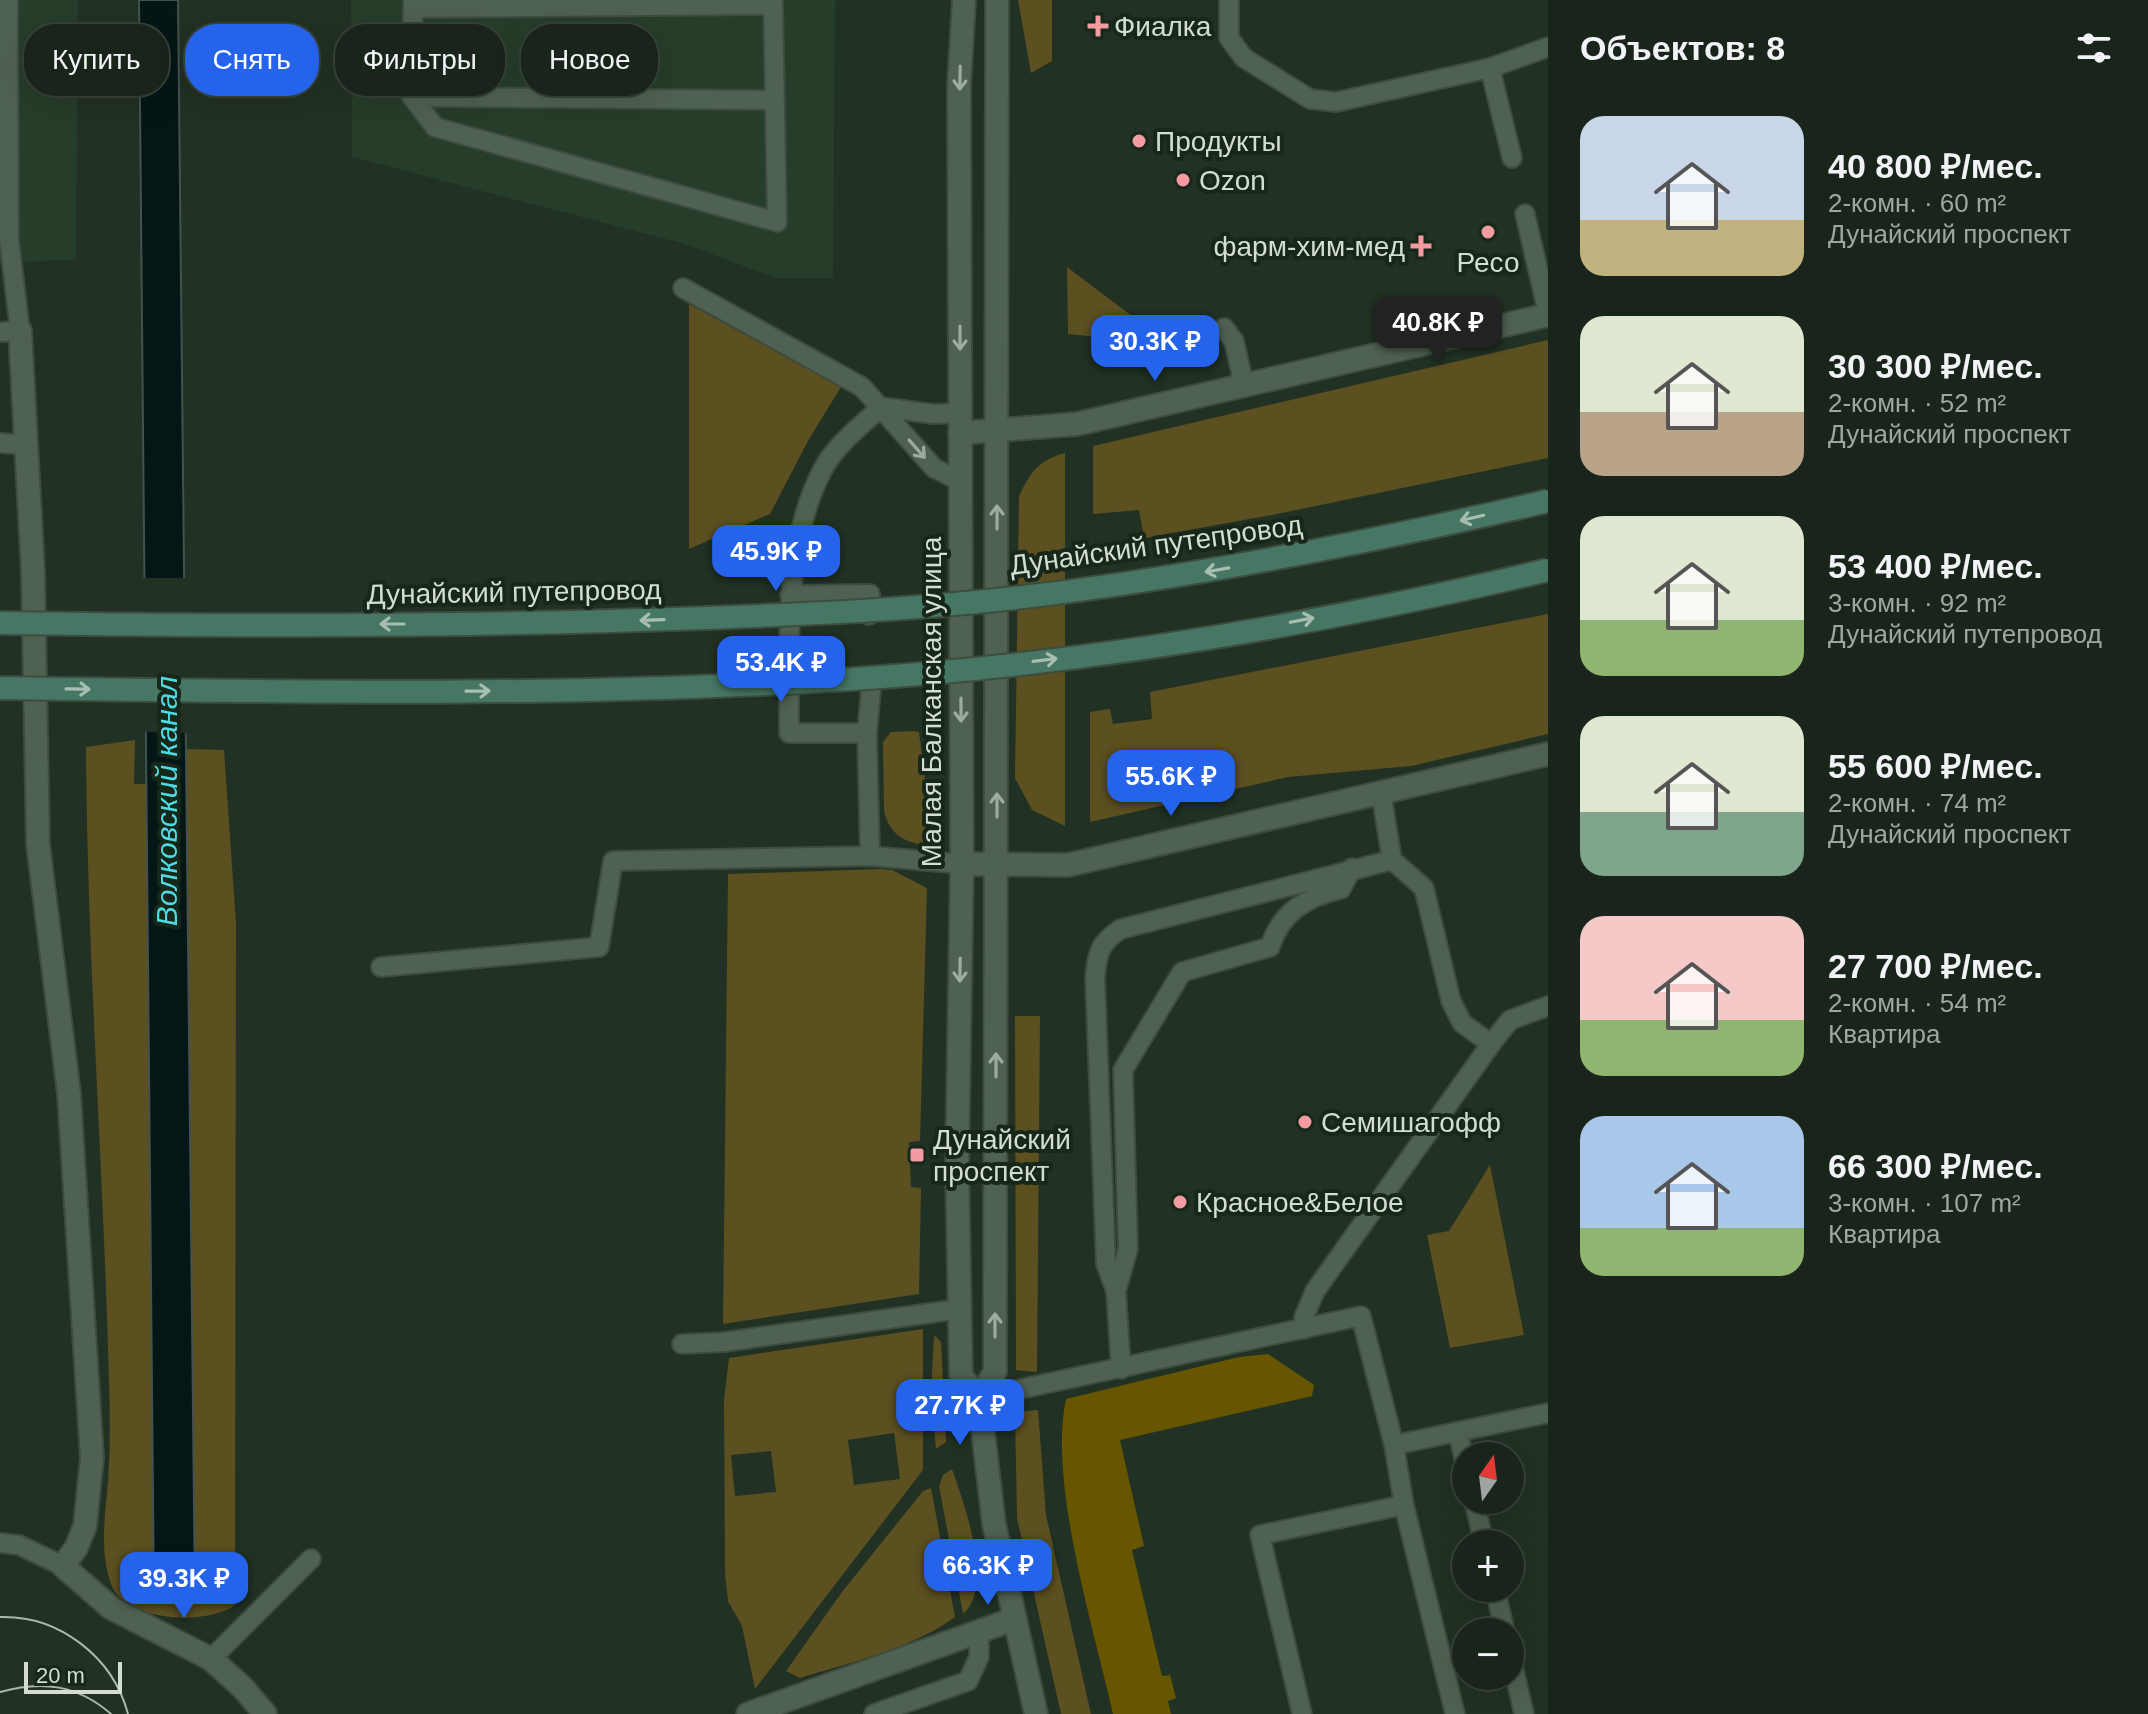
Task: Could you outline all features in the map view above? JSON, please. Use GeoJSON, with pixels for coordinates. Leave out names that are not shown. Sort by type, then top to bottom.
{"type":"FeatureCollection","features":[{"type":"Feature","properties":{"kind":"main road","name":"Дунайский путепровод"},"geometry":{"type":"LineString","coordinates":[[0,623],[583,623],[803,615],[1036,595],[1183,575],[1374,540],[1548,501]]}},
{"type":"Feature","properties":{"kind":"main road"},"geometry":{"type":"LineString","coordinates":[[0,688],[326,694],[853,679],[1133,649],[1295,622],[1548,570]]}},
{"type":"Feature","properties":{"kind":"street","name":"Малая Балканская улица"},"geometry":{"type":"LineString","coordinates":[[964,0],[959,86],[962,864],[957,1165],[961,1376],[979,1398],[992,1513],[1036,1714]]}},
{"type":"Feature","properties":{"kind":"street"},"geometry":{"type":"LineString","coordinates":[[979,1398],[995,1372],[997,0]]}},
{"type":"Feature","properties":{"kind":"street"},"geometry":{"type":"LineString","coordinates":[[960,423],[997,432],[1077,424],[1548,314]]}},
{"type":"Feature","properties":{"kind":"street"},"geometry":{"type":"LineString","coordinates":[[10,331],[27,445],[38,844],[69,1094],[87,1335],[92,1458],[85,1526],[76,1548],[63,1566],[111,1608],[211,1659],[243,1688],[265,1714]]}},
{"type":"Feature","properties":{"kind":"street"},"geometry":{"type":"LineString","coordinates":[[962,864],[1068,865],[1548,754]]}},
{"type":"Feature","properties":{"kind":"street"},"geometry":{"type":"LineString","coordinates":[[748,1714],[1014,1619]]}},
{"type":"Feature","properties":{"kind":"lane"},"geometry":{"type":"LineString","coordinates":[[8,0],[5,166],[10,331]]}},
{"type":"Feature","properties":{"kind":"lane"},"geometry":{"type":"LineString","coordinates":[[1229,0],[1229,38],[1244,58],[1310,99],[1336,102],[1490,68],[1548,47]]}},
{"type":"Feature","properties":{"kind":"lane"},"geometry":{"type":"LineString","coordinates":[[773,2],[777,222],[435,127],[412,97],[414,4],[773,2]]}},
{"type":"Feature","properties":{"kind":"lane"},"geometry":{"type":"LineString","coordinates":[[1490,68],[1512,158]]}},
{"type":"Feature","properties":{"kind":"lane"},"geometry":{"type":"LineString","coordinates":[[412,97],[773,100]]}},
{"type":"Feature","properties":{"kind":"lane"},"geometry":{"type":"LineString","coordinates":[[1525,214],[1548,314]]}},
{"type":"Feature","properties":{"kind":"lane"},"geometry":{"type":"LineString","coordinates":[[683,288],[862,387],[934,468],[960,481]]}},
{"type":"Feature","properties":{"kind":"lane"},"geometry":{"type":"LineString","coordinates":[[1224,328],[1234,341],[1244,385]]}},
{"type":"Feature","properties":{"kind":"lane"},"geometry":{"type":"LineString","coordinates":[[881,407],[933,414],[960,423]]}},
{"type":"Feature","properties":{"kind":"lane"},"geometry":{"type":"LineString","coordinates":[[867,733],[789,733],[790,595],[809,505],[823,469],[881,407]]}},
{"type":"Feature","properties":{"kind":"lane"},"geometry":{"type":"LineString","coordinates":[[0,443],[27,445]]}},
{"type":"Feature","properties":{"kind":"lane"},"geometry":{"type":"LineString","coordinates":[[790,595],[870,594],[869,615]]}},
{"type":"Feature","properties":{"kind":"lane"},"geometry":{"type":"LineString","coordinates":[[870,856],[867,733],[871,689]]}},
{"type":"Feature","properties":{"kind":"lane"},"geometry":{"type":"LineString","coordinates":[[1381,792],[1392,860],[1424,888],[1451,1001],[1462,1023],[1491,1044]]}},
{"type":"Feature","properties":{"kind":"lane"},"geometry":{"type":"LineString","coordinates":[[381,967],[599,947],[613,861],[870,856],[962,864]]}},
{"type":"Feature","properties":{"kind":"lane"},"geometry":{"type":"LineString","coordinates":[[1121,1369],[1116,1291],[1106,1264],[1095,978],[1097,955],[1105,939],[1121,929],[1392,860]]}},
{"type":"Feature","properties":{"kind":"lane"},"geometry":{"type":"LineString","coordinates":[[1116,1291],[1128,1249],[1123,1070],[1182,972],[1270,947],[1276,929],[1289,911],[1319,894],[1341,889],[1352,868]]}},
{"type":"Feature","properties":{"kind":"lane"},"geometry":{"type":"LineString","coordinates":[[1304,1329],[1304,1317],[1315,1291],[1491,1044],[1510,1020],[1528,1010],[1548,1006]]}},
{"type":"Feature","properties":{"kind":"lane"},"geometry":{"type":"LineString","coordinates":[[682,1344],[724,1342],[959,1309]]}},
{"type":"Feature","properties":{"kind":"lane"},"geometry":{"type":"LineString","coordinates":[[979,1398],[1361,1316],[1394,1445],[1404,1505],[1455,1714]]}},
{"type":"Feature","properties":{"kind":"lane"},"geometry":{"type":"LineString","coordinates":[[1394,1445],[1548,1413]]}},
{"type":"Feature","properties":{"kind":"lane"},"geometry":{"type":"LineString","coordinates":[[1458,1433],[1460,1442]]}},
{"type":"Feature","properties":{"kind":"lane"},"geometry":{"type":"LineString","coordinates":[[1302,1714],[1260,1535],[1404,1505]]}},
{"type":"Feature","properties":{"kind":"lane"},"geometry":{"type":"LineString","coordinates":[[0,1543],[19,1545],[63,1566]]}},
{"type":"Feature","properties":{"kind":"lane"},"geometry":{"type":"LineString","coordinates":[[211,1659],[311,1559]]}},
{"type":"Feature","properties":{"kind":"lane"},"geometry":{"type":"LineString","coordinates":[[874,1714],[968,1681],[979,1657],[979,1630]]}},
{"type":"Feature","properties":{"kind":"lane"},"geometry":{"type":"LineString","coordinates":[[1518,1690],[1524,1714]]}},
{"type":"Feature","properties":{"kind":"shaded area"},"geometry":{"type":"Polygon","coordinates":[[[0,0],[78,0],[78,24],[24,24],[24,96],[77,96],[76,260],[0,262],[0,0]]]}},
{"type":"Feature","properties":{"kind":"shaded area"},"geometry":{"type":"Polygon","coordinates":[[[351,0],[835,0],[833,278],[775,278],[685,244],[352,157],[352,96],[505,96],[505,24],[351,24],[351,0]]]}},
{"type":"Feature","properties":{"kind":"shaded area"},"geometry":{"type":"Polygon","coordinates":[[[1018,0],[1052,0],[1052,61],[1031,73],[1018,0]]]}},
{"type":"Feature","properties":{"kind":"shaded area"},"geometry":{"type":"Polygon","coordinates":[[[1067,267],[1161,338],[1130,340],[1068,334],[1067,267]]]}},
{"type":"Feature","properties":{"kind":"shaded area"},"geometry":{"type":"Polygon","coordinates":[[[689,304],[841,387],[809,439],[770,514],[689,549],[689,304]]]}},
{"type":"Feature","properties":{"kind":"shaded area"},"geometry":{"type":"Polygon","coordinates":[[[1548,340],[1548,458],[1144,538],[1139,510],[1093,514],[1093,446],[1548,340]]]}},
{"type":"Feature","properties":{"kind":"shaded area"},"geometry":{"type":"Polygon","coordinates":[[[1065,453],[1065,826],[1032,810],[1015,778],[1019,496],[1036,468],[1048,459],[1065,453]]]}},
{"type":"Feature","properties":{"kind":"shaded area"},"geometry":{"type":"Polygon","coordinates":[[[1548,614],[1548,734],[1411,766],[1288,777],[1090,822],[1090,712],[1110,709],[1113,724],[1152,719],[1150,692],[1548,614]]]}},
{"type":"Feature","properties":{"kind":"shaded area"},"geometry":{"type":"Polygon","coordinates":[[[891,732],[919,732],[927,794],[927,845],[899,836],[889,825],[884,810],[883,742],[891,732]]]}},
{"type":"Feature","properties":{"kind":"shaded area"},"geometry":{"type":"Polygon","coordinates":[[[135,740],[134,784],[146,784],[154,1602],[195,1602],[186,749],[224,750],[236,923],[235,1605],[222,1612],[187,1618],[149,1613],[119,1597],[111,1584],[105,1554],[110,1406],[89,897],[86,747],[135,740]]]}},
{"type":"Feature","properties":{"kind":"shaded area"},"geometry":{"type":"Polygon","coordinates":[[[892,870],[927,888],[920,1141],[909,1142],[911,1187],[921,1188],[919,1294],[723,1324],[728,874],[892,870]]]}},
{"type":"Feature","properties":{"kind":"shaded area"},"geometry":{"type":"Polygon","coordinates":[[[1015,1016],[1040,1016],[1037,1372],[1016,1370],[1015,1016]]]}},
{"type":"Feature","properties":{"kind":"shaded area"},"geometry":{"type":"Polygon","coordinates":[[[1490,1165],[1524,1335],[1450,1348],[1427,1235],[1449,1231],[1490,1165]]]}},
{"type":"Feature","properties":{"kind":"shaded area"},"geometry":{"type":"Polygon","coordinates":[[[923,1329],[923,1470],[755,1689],[742,1626],[728,1601],[725,1573],[724,1400],[729,1358],[923,1329]],[[894,1433],[848,1440],[854,1485],[900,1479],[894,1433]],[[771,1451],[731,1455],[735,1496],[776,1492],[771,1451]]]}},
{"type":"Feature","properties":{"kind":"shaded area"},"geometry":{"type":"Polygon","coordinates":[[[934,1335],[941,1342],[946,1442],[936,1449],[931,1392],[934,1335]]]}},
{"type":"Feature","properties":{"kind":"shaded area"},"geometry":{"type":"Polygon","coordinates":[[[1268,1354],[1314,1385],[1312,1396],[1120,1440],[1144,1546],[1132,1550],[1162,1676],[1170,1675],[1176,1698],[1168,1701],[1171,1714],[1113,1714],[1068,1513],[1062,1433],[1066,1399],[1239,1357],[1268,1354]]]}},
{"type":"Feature","properties":{"kind":"shaded area"},"geometry":{"type":"Polygon","coordinates":[[[1038,1410],[1046,1515],[1091,1714],[1061,1714],[1017,1518],[1015,1412],[1038,1410]]]}},
{"type":"Feature","properties":{"kind":"shaded area"},"geometry":{"type":"Polygon","coordinates":[[[952,1469],[969,1523],[977,1565],[972,1601],[963,1614],[939,1486],[943,1475],[952,1469]]]}},
{"type":"Feature","properties":{"kind":"shaded area"},"geometry":{"type":"Polygon","coordinates":[[[931,1488],[955,1617],[920,1638],[860,1660],[800,1678],[786,1671],[842,1592],[923,1491],[931,1488]]]}},
{"type":"Feature","properties":{"kind":"water","name":"Волковский канал"},"geometry":{"type":"Polygon","coordinates":[[[139,0],[178,0],[195,1602],[154,1602],[140,96],[169,96],[169,24],[139,24],[139,0]]]}},
{"type":"Feature","properties":{"kind":"pier"},"geometry":{"type":"Polygon","coordinates":[[[141,578],[188,578],[190,733],[142,732],[141,578]]]}},
{"type":"Feature","properties":{"kind":"tram line"},"geometry":{"type":"LineString","coordinates":[[0,1617],[43,1623],[80,1643],[110,1675],[121,1693],[128,1714]]}},
{"type":"Feature","properties":{"kind":"tram line"},"geometry":{"type":"LineString","coordinates":[[0,1692],[30,1686],[59,1688],[86,1697],[111,1714]]}},
{"type":"Feature","properties":{"kind":"place","name":"Фиалка"},"geometry":{"type":"Point","coordinates":[1098,26]}},
{"type":"Feature","properties":{"kind":"place","name":"Продукты"},"geometry":{"type":"Point","coordinates":[1139,141]}},
{"type":"Feature","properties":{"kind":"place","name":"Ozon"},"geometry":{"type":"Point","coordinates":[1183,180]}},
{"type":"Feature","properties":{"kind":"place","name":"Ресо"},"geometry":{"type":"Point","coordinates":[1488,232]}},
{"type":"Feature","properties":{"kind":"place","name":"фарм-хим-мед"},"geometry":{"type":"Point","coordinates":[1421,246]}},
{"type":"Feature","properties":{"kind":"place","name":"Семишагофф"},"geometry":{"type":"Point","coordinates":[1305,1122]}},
{"type":"Feature","properties":{"kind":"place","name":"Дунайский проспект"},"geometry":{"type":"Point","coordinates":[917,1155]}},
{"type":"Feature","properties":{"kind":"place","name":"Красное&Белое"},"geometry":{"type":"Point","coordinates":[1180,1202]}}]}
